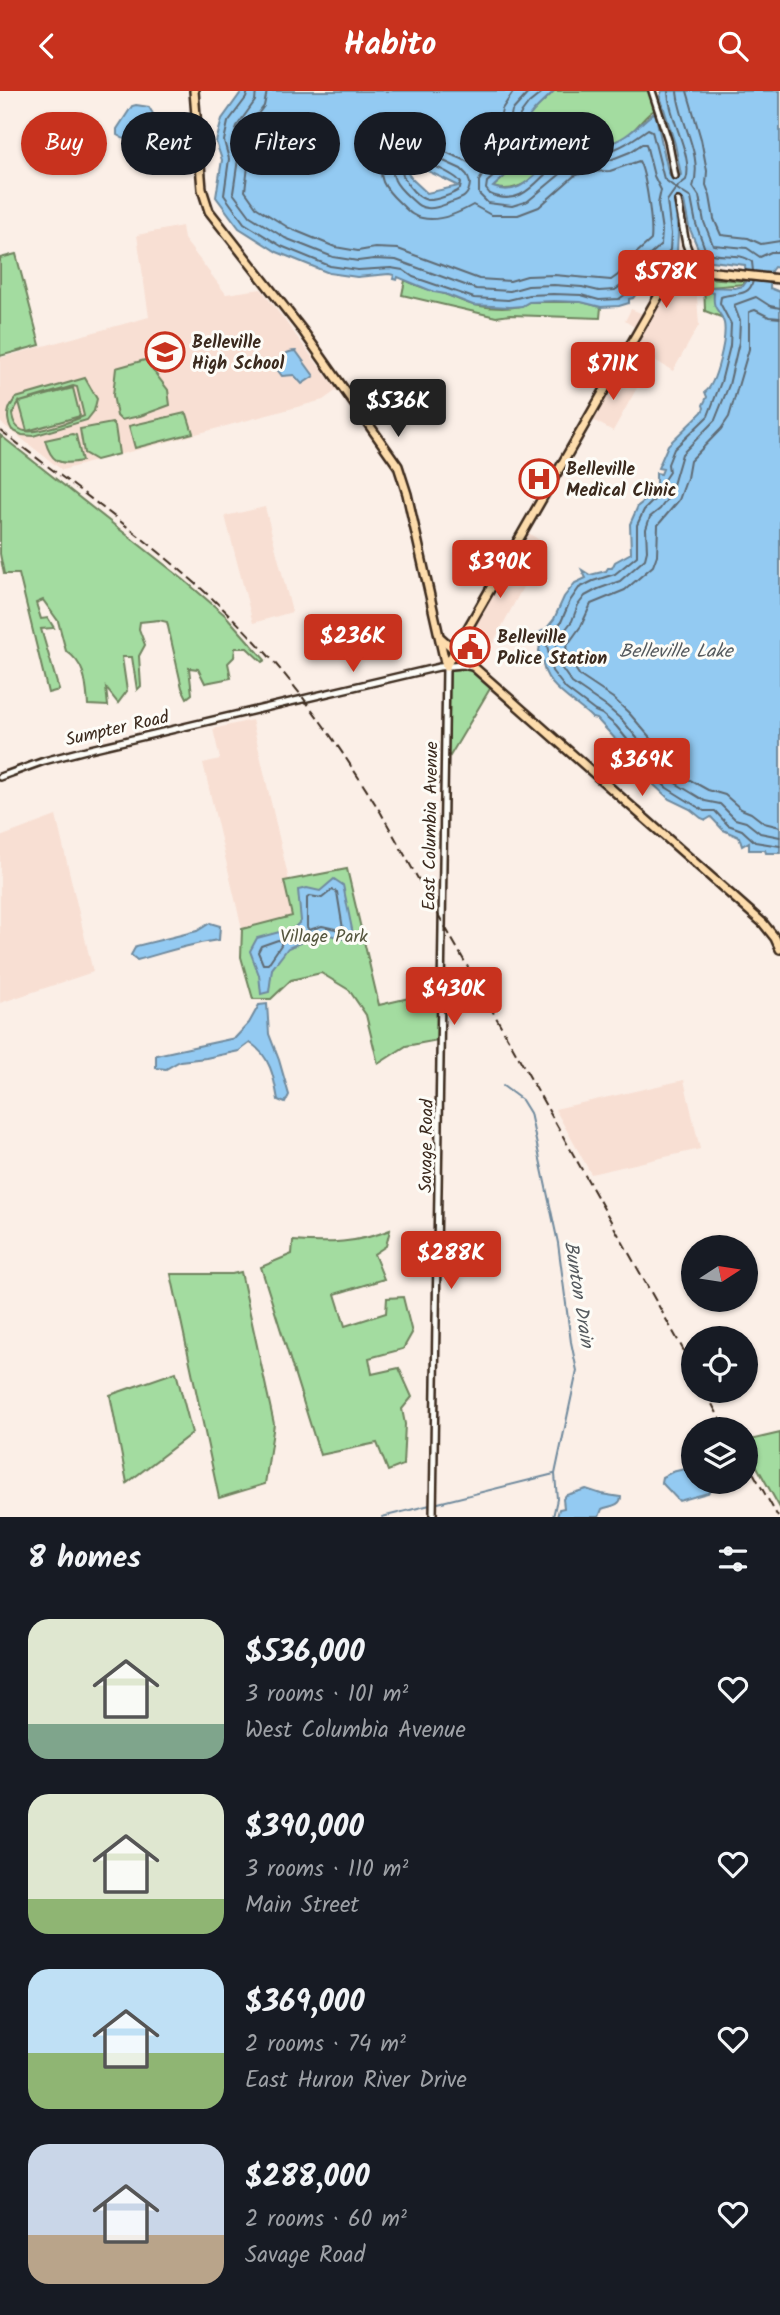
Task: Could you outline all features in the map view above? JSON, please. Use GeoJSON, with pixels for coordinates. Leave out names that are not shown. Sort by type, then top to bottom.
{"type":"FeatureCollection","features":[{"type":"Feature","properties":{"kind":"main road"},"geometry":{"type":"LineString","coordinates":[[194,91],[204,200],[216,222],[311,340],[398,466],[446,667]]}},
{"type":"Feature","properties":{"kind":"main road"},"geometry":{"type":"LineString","coordinates":[[446,667],[661,289],[681,273],[696,270],[776,279]]}},
{"type":"Feature","properties":{"kind":"main road"},"geometry":{"type":"LineString","coordinates":[[440,637],[763,923],[780,949]]}},
{"type":"Feature","properties":{"kind":"street"},"geometry":{"type":"LineString","coordinates":[[652,91],[668,140],[675,176]]}},
{"type":"Feature","properties":{"kind":"street"},"geometry":{"type":"LineString","coordinates":[[678,201],[686,244],[696,270]]}},
{"type":"Feature","properties":{"kind":"street","name":"Sumpter Road"},"geometry":{"type":"LineString","coordinates":[[0,777],[66,755],[243,713],[446,667],[463,665],[475,668]]}},
{"type":"Feature","properties":{"kind":"street","name":"East Columbia Avenue"},"geometry":{"type":"LineString","coordinates":[[442,985],[446,667]]}},
{"type":"Feature","properties":{"kind":"street","name":"Savage Road"},"geometry":{"type":"LineString","coordinates":[[433,1517],[442,985]]}},
{"type":"Feature","properties":{"kind":"shaded area","name":"Belleville High School"},"geometry":{"type":"Polygon","coordinates":[[[182,226],[184,239],[226,294],[261,289],[337,390],[323,400],[62,470],[0,422],[0,358],[149,317],[137,235],[182,226]]]}},
{"type":"Feature","properties":{"kind":"shaded area"},"geometry":{"type":"Polygon","coordinates":[[[656,270],[696,283],[699,325],[673,371],[653,359],[613,431],[593,420],[642,332],[625,321],[631,309],[643,314],[653,297],[643,289],[656,270]]]}},
{"type":"Feature","properties":{"kind":"shaded area"},"geometry":{"type":"Polygon","coordinates":[[[265,507],[292,612],[253,623],[225,516],[265,507]]]}},
{"type":"Feature","properties":{"kind":"shaded area"},"geometry":{"type":"Polygon","coordinates":[[[528,533],[546,544],[493,643],[471,632],[528,533]]]}},
{"type":"Feature","properties":{"kind":"shaded area"},"geometry":{"type":"Polygon","coordinates":[[[252,720],[297,915],[242,929],[203,763],[220,759],[213,729],[252,720]]]}},
{"type":"Feature","properties":{"kind":"shaded area"},"geometry":{"type":"Polygon","coordinates":[[[56,816],[93,972],[0,1003],[0,837],[56,816]]]}},
{"type":"Feature","properties":{"kind":"shaded area"},"geometry":{"type":"Polygon","coordinates":[[[684,1080],[700,1149],[591,1174],[555,1109],[684,1080]]]}},
{"type":"Feature","properties":{"kind":"green space"},"geometry":{"type":"Polygon","coordinates":[[[554,91],[649,91],[655,110],[633,131],[614,142],[614,112],[533,112],[554,91]]]}},
{"type":"Feature","properties":{"kind":"green space"},"geometry":{"type":"Polygon","coordinates":[[[506,175],[536,175],[515,188],[493,187],[506,175]]]}},
{"type":"Feature","properties":{"kind":"green space"},"geometry":{"type":"Polygon","coordinates":[[[16,254],[40,345],[0,356],[0,258],[16,254]]]}},
{"type":"Feature","properties":{"kind":"green space"},"geometry":{"type":"Polygon","coordinates":[[[707,278],[744,281],[744,284],[709,287],[714,292],[721,317],[705,311],[704,282],[707,278]]]}},
{"type":"Feature","properties":{"kind":"green space"},"geometry":{"type":"Polygon","coordinates":[[[405,280],[467,303],[487,307],[510,308],[529,302],[582,302],[601,307],[600,318],[510,315],[496,317],[402,295],[405,280]]]}},
{"type":"Feature","properties":{"kind":"green space"},"geometry":{"type":"Polygon","coordinates":[[[145,360],[168,390],[170,405],[121,420],[117,416],[113,395],[116,368],[145,360]]]}},
{"type":"Feature","properties":{"kind":"green space"},"geometry":{"type":"Polygon","coordinates":[[[85,378],[97,399],[94,411],[87,420],[33,436],[12,430],[8,421],[16,398],[85,378]],[[73,386],[20,402],[73,388],[80,416],[27,431],[37,431],[84,416],[77,387],[73,386]],[[19,402],[12,414],[13,420],[19,429],[25,431],[19,402]]]}},
{"type":"Feature","properties":{"kind":"green space"},"geometry":{"type":"Polygon","coordinates":[[[185,413],[193,433],[135,448],[129,426],[185,413]]]}},
{"type":"Feature","properties":{"kind":"green space"},"geometry":{"type":"Polygon","coordinates":[[[112,423],[115,426],[119,454],[96,460],[84,453],[80,429],[112,423]]]}},
{"type":"Feature","properties":{"kind":"green space"},"geometry":{"type":"Polygon","coordinates":[[[0,435],[184,580],[226,616],[265,660],[262,662],[247,648],[235,648],[234,657],[228,663],[231,678],[205,683],[198,669],[189,668],[192,694],[187,698],[182,688],[167,622],[140,622],[139,629],[145,645],[139,656],[141,686],[137,690],[132,657],[122,657],[127,691],[118,703],[106,688],[108,706],[88,705],[81,668],[66,651],[58,621],[43,600],[36,603],[41,619],[48,618],[54,628],[41,629],[59,690],[48,693],[19,574],[4,574],[0,554],[0,435]]]}},
{"type":"Feature","properties":{"kind":"green space"},"geometry":{"type":"Polygon","coordinates":[[[76,435],[82,461],[57,461],[50,453],[45,440],[76,435]]]}},
{"type":"Feature","properties":{"kind":"green space"},"geometry":{"type":"Polygon","coordinates":[[[470,668],[491,687],[450,756],[450,669],[470,668]]]}},
{"type":"Feature","properties":{"kind":"green space","name":"Village Park"},"geometry":{"type":"Polygon","coordinates":[[[347,869],[379,1005],[439,991],[438,1040],[406,1046],[378,1064],[366,1015],[349,990],[321,973],[291,980],[271,999],[253,999],[241,957],[242,929],[292,916],[284,881],[347,869]]]}},
{"type":"Feature","properties":{"kind":"green space"},"geometry":{"type":"Polygon","coordinates":[[[390,1230],[386,1246],[374,1254],[384,1279],[335,1294],[345,1326],[386,1313],[387,1298],[403,1297],[412,1333],[403,1349],[369,1358],[372,1374],[399,1368],[412,1397],[402,1409],[405,1424],[403,1465],[388,1471],[377,1443],[320,1455],[261,1267],[292,1254],[293,1241],[343,1242],[390,1230]]]}},
{"type":"Feature","properties":{"kind":"green space"},"geometry":{"type":"Polygon","coordinates":[[[241,1272],[274,1424],[265,1484],[219,1498],[171,1274],[241,1272]]]}},
{"type":"Feature","properties":{"kind":"green space"},"geometry":{"type":"Polygon","coordinates":[[[176,1372],[192,1433],[127,1483],[110,1395],[176,1372]]]}},
{"type":"Feature","properties":{"kind":"green space"},"geometry":{"type":"Polygon","coordinates":[[[780,1433],[780,1508],[758,1469],[758,1438],[780,1433]]]}},
{"type":"Feature","properties":{"kind":"water","name":"Belleville Lake"},"geometry":{"type":"Polygon","coordinates":[[[242,91],[554,91],[533,112],[460,112],[460,175],[506,175],[493,187],[504,190],[523,185],[534,175],[614,175],[614,142],[655,112],[672,179],[681,175],[675,144],[660,96],[662,91],[780,91],[780,268],[774,267],[771,271],[770,288],[780,292],[780,853],[749,850],[749,842],[742,846],[739,837],[723,830],[711,817],[706,820],[701,818],[690,809],[669,799],[637,769],[640,766],[597,719],[592,718],[553,684],[543,667],[542,657],[538,657],[540,645],[533,636],[546,629],[564,597],[575,583],[586,578],[582,570],[590,575],[606,571],[631,553],[630,524],[638,506],[656,488],[656,473],[661,474],[663,469],[658,468],[668,445],[702,412],[707,397],[705,392],[717,371],[724,339],[724,323],[715,307],[714,293],[709,292],[709,287],[743,286],[746,282],[745,265],[703,260],[689,227],[684,201],[681,199],[674,200],[677,252],[672,260],[646,280],[633,298],[629,299],[629,303],[619,306],[601,307],[581,302],[554,301],[529,302],[510,307],[473,305],[398,277],[397,280],[393,279],[394,275],[357,277],[329,273],[277,252],[239,228],[216,197],[222,160],[216,142],[222,119],[242,91]]]}},
{"type":"Feature","properties":{"kind":"water"},"geometry":{"type":"Polygon","coordinates":[[[132,106],[149,107],[152,112],[128,112],[132,106]]]}},
{"type":"Feature","properties":{"kind":"water"},"geometry":{"type":"Polygon","coordinates":[[[121,123],[121,137],[117,135],[121,123]]]}},
{"type":"Feature","properties":{"kind":"water"},"geometry":{"type":"Polygon","coordinates":[[[296,351],[314,376],[302,384],[294,375],[282,376],[276,368],[283,356],[296,351]]]}},
{"type":"Feature","properties":{"kind":"water"},"geometry":{"type":"Polygon","coordinates":[[[334,879],[343,885],[353,934],[351,941],[323,933],[288,948],[272,969],[269,992],[261,994],[259,975],[250,951],[257,938],[294,928],[301,921],[298,890],[307,888],[320,891],[334,879]]]}},
{"type":"Feature","properties":{"kind":"water"},"geometry":{"type":"Polygon","coordinates":[[[210,923],[220,926],[219,940],[137,960],[131,955],[136,946],[197,931],[210,923]]]}},
{"type":"Feature","properties":{"kind":"water"},"geometry":{"type":"Polygon","coordinates":[[[267,1004],[269,1034],[289,1095],[285,1103],[278,1100],[267,1060],[250,1043],[239,1051],[180,1061],[166,1069],[156,1068],[156,1055],[235,1038],[249,1023],[259,1005],[267,1004]]]}},
{"type":"Feature","properties":{"kind":"water"},"geometry":{"type":"Polygon","coordinates":[[[681,1470],[681,1494],[704,1494],[679,1501],[661,1482],[662,1477],[681,1470]]]}},
{"type":"Feature","properties":{"kind":"water"},"geometry":{"type":"Polygon","coordinates":[[[586,1489],[621,1497],[617,1504],[602,1509],[599,1517],[557,1517],[559,1509],[564,1508],[563,1499],[566,1495],[586,1489]]]}},
{"type":"Feature","properties":{"kind":"waterway","name":"Bunton Drain"},"geometry":{"type":"LineString","coordinates":[[503,1086],[522,1100],[530,1113],[558,1243],[577,1371],[555,1474],[557,1499],[553,1517]]}},
{"type":"Feature","properties":{"kind":"waterway"},"geometry":{"type":"LineString","coordinates":[[382,1517],[554,1474]]}},
{"type":"Feature","properties":{"kind":"railway"},"geometry":{"type":"LineString","coordinates":[[0,430],[138,535],[205,592],[266,653],[312,710],[381,813],[681,1346]]}},
{"type":"Feature","properties":{"kind":"railway"},"geometry":{"type":"LineString","coordinates":[[711,1403],[719,1417]]}},
{"type":"Feature","properties":{"kind":"railway"},"geometry":{"type":"LineString","coordinates":[[758,1481],[778,1517]]}},
{"type":"Feature","properties":{"kind":"place","name":"Belleville High School"},"geometry":{"type":"Point","coordinates":[165,352]}},
{"type":"Feature","properties":{"kind":"place","name":"Belleville Medical Clinic"},"geometry":{"type":"Point","coordinates":[539,479]}},
{"type":"Feature","properties":{"kind":"place","name":"Belleville Police Station"},"geometry":{"type":"Point","coordinates":[470,647]}}]}
